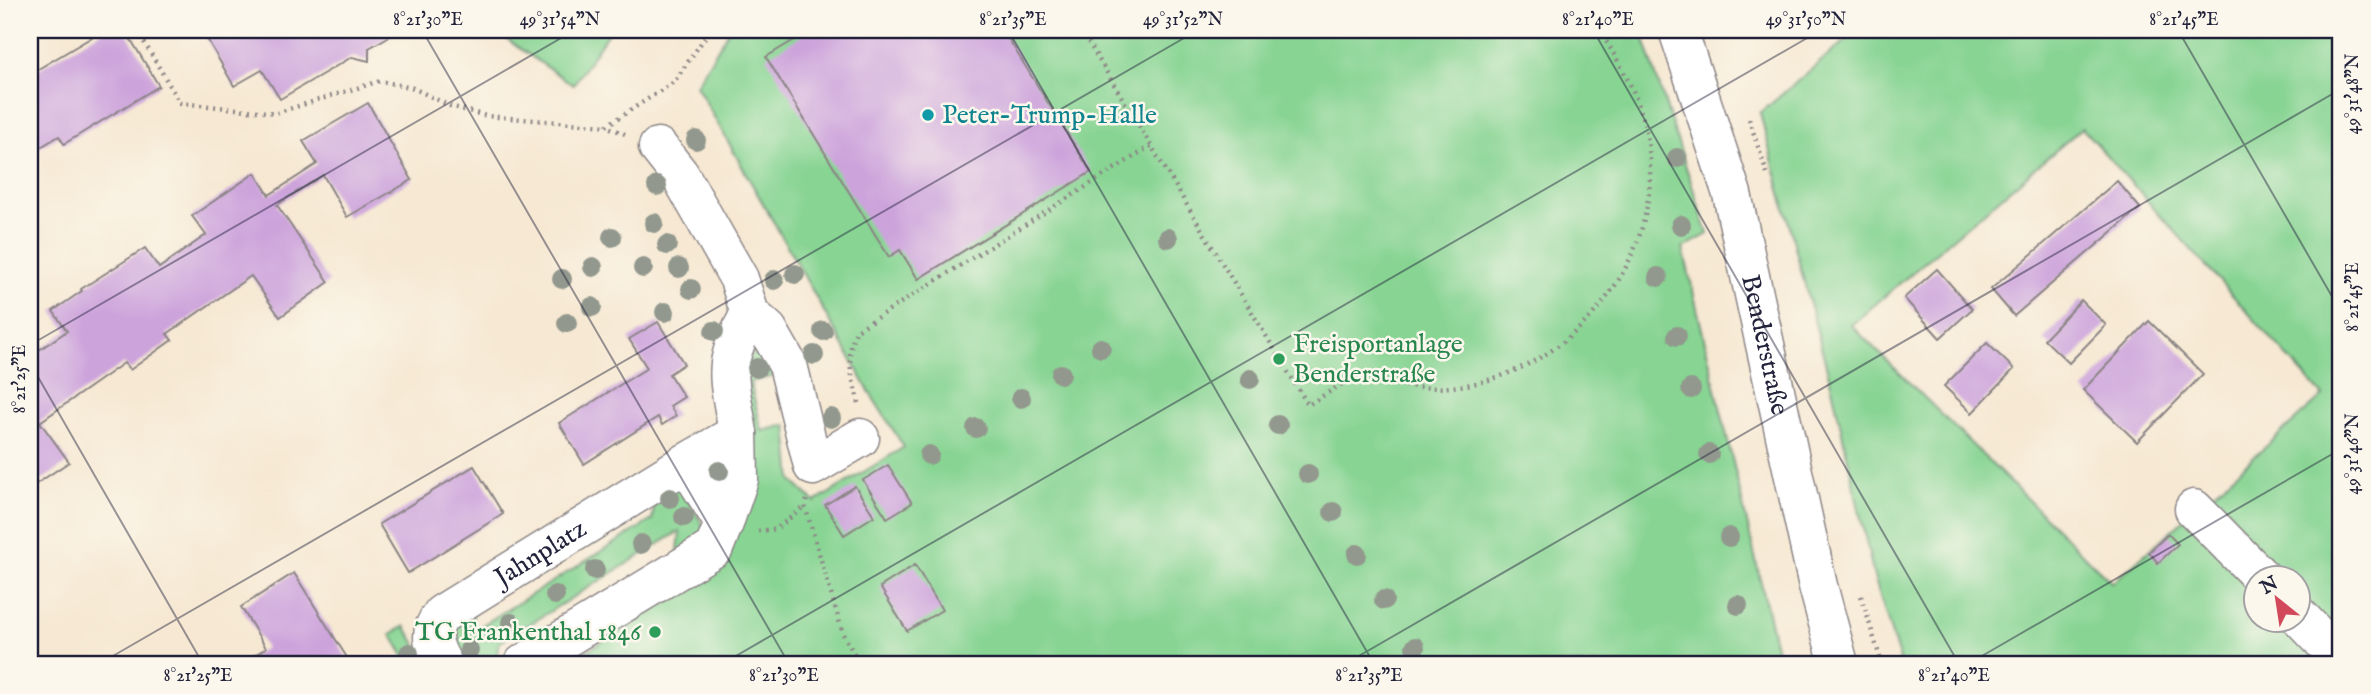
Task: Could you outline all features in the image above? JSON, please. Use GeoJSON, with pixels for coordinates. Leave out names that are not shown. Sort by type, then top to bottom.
{"type":"FeatureCollection","features":[{"type":"Feature","properties":{"kind":"street","name":"Benderstraße"},"geometry":{"type":"LineString","coordinates":[[1678,30],[1732,194],[1818,586],[1839,664]]}},
{"type":"Feature","properties":{"kind":"street"},"geometry":{"type":"LineString","coordinates":[[658,147],[680,175],[740,279],[750,314],[768,330],[788,365],[813,466],[860,438]]}},
{"type":"Feature","properties":{"kind":"street"},"geometry":{"type":"LineString","coordinates":[[523,664],[714,548],[739,479],[738,433],[728,367],[734,343],[750,314]]}},
{"type":"Feature","properties":{"kind":"street","name":"Jahnplatz"},"geometry":{"type":"LineString","coordinates":[[443,664],[435,650],[432,633],[442,614],[738,433]]}},
{"type":"Feature","properties":{"kind":"street"},"geometry":{"type":"LineString","coordinates":[[687,463],[724,523]]}},
{"type":"Feature","properties":{"kind":"street"},"geometry":{"type":"LineString","coordinates":[[2194,509],[2247,564]]}},
{"type":"Feature","properties":{"kind":"street"},"geometry":{"type":"LineString","coordinates":[[2312,630],[2341,660]]}},
{"type":"Feature","properties":{"kind":"path"},"geometry":{"type":"LineString","coordinates":[[137,30],[180,103],[276,113],[380,81],[413,88],[450,106],[486,116],[606,126],[658,147]]}},
{"type":"Feature","properties":{"kind":"path"},"geometry":{"type":"LineString","coordinates":[[606,126],[674,82],[710,30]]}},
{"type":"Feature","properties":{"kind":"path"},"geometry":{"type":"LineString","coordinates":[[1081,30],[1308,405],[1360,373],[1426,386],[1458,385],[1489,379],[1547,354],[1596,313],[1631,258],[1642,227],[1650,174],[1646,131],[1638,100],[1625,70],[1599,30]]}},
{"type":"Feature","properties":{"kind":"path"},"geometry":{"type":"LineString","coordinates":[[860,438],[867,434],[850,368],[851,340],[856,330],[1151,146]]}},
{"type":"Feature","properties":{"kind":"path"},"geometry":{"type":"LineString","coordinates":[[813,466],[806,506],[843,634],[860,664]]}},
{"type":"Feature","properties":{"kind":"path"},"geometry":{"type":"LineString","coordinates":[[724,523],[748,533],[776,529],[806,506]]}},
{"type":"Feature","properties":{"kind":"green space"},"geometry":{"type":"Polygon","coordinates":[[[493,30],[610,30],[573,85],[493,30]]]}},
{"type":"Feature","properties":{"kind":"green space","name":"Freisportanlage Benderstraße"},"geometry":{"type":"Polygon","coordinates":[[[729,30],[1641,30],[1708,234],[1683,248],[1780,664],[565,664],[672,599],[724,553],[739,372],[752,354],[759,354],[775,376],[750,382],[762,431],[787,425],[792,481],[815,502],[904,447],[873,398],[696,85],[729,30]]]}},
{"type":"Feature","properties":{"kind":"green space"},"geometry":{"type":"Polygon","coordinates":[[[1858,30],[2341,30],[2341,664],[1901,664],[1874,577],[1833,392],[1760,113],[1858,30]],[[2082,128],[1851,325],[2112,583],[2323,396],[2082,128]]]}},
{"type":"Feature","properties":{"kind":"green space"},"geometry":{"type":"Polygon","coordinates":[[[680,486],[706,530],[677,561],[680,531],[499,643],[495,664],[458,664],[445,641],[474,604],[471,632],[652,520],[657,491],[680,486]]]}},
{"type":"Feature","properties":{"kind":"green space"},"geometry":{"type":"Polygon","coordinates":[[[405,626],[428,664],[409,664],[391,634],[405,626]]]}},
{"type":"Feature","properties":{"kind":"building"},"geometry":{"type":"Polygon","coordinates":[[[104,30],[125,30],[159,86],[64,144],[59,136],[36,150],[39,156],[30,161],[30,74],[104,30]]]}},
{"type":"Feature","properties":{"kind":"building"},"geometry":{"type":"Polygon","coordinates":[[[202,30],[400,30],[369,48],[369,61],[352,57],[280,99],[262,70],[234,86],[202,30]]]}},
{"type":"Feature","properties":{"kind":"building","name":"Peter-Trump-Halle"},"geometry":{"type":"Polygon","coordinates":[[[811,30],[1003,30],[1091,172],[918,279],[900,250],[889,257],[766,57],[811,30]]]}},
{"type":"Feature","properties":{"kind":"building"},"geometry":{"type":"Polygon","coordinates":[[[368,103],[412,180],[347,217],[323,175],[277,205],[329,282],[280,317],[251,276],[167,334],[172,340],[130,370],[124,363],[40,422],[69,462],[30,488],[30,356],[67,331],[53,311],[82,291],[81,289],[145,248],[159,268],[206,235],[192,216],[255,173],[269,195],[317,164],[303,141],[368,103]]]}},
{"type":"Feature","properties":{"kind":"building"},"geometry":{"type":"Polygon","coordinates":[[[2117,181],[2140,208],[2014,316],[1991,289],[2117,181]]]}},
{"type":"Feature","properties":{"kind":"building"},"geometry":{"type":"Polygon","coordinates":[[[1937,269],[1972,309],[1940,338],[1904,298],[1937,269]]]}},
{"type":"Feature","properties":{"kind":"building"},"geometry":{"type":"Polygon","coordinates":[[[2081,300],[2106,325],[2069,363],[2044,339],[2081,300]]]}},
{"type":"Feature","properties":{"kind":"building"},"geometry":{"type":"Polygon","coordinates":[[[2149,321],[2203,374],[2137,442],[2083,390],[2149,321]]]}},
{"type":"Feature","properties":{"kind":"building"},"geometry":{"type":"Polygon","coordinates":[[[658,322],[684,364],[669,374],[684,397],[670,406],[676,416],[662,425],[658,417],[584,464],[559,423],[647,368],[629,339],[658,322]]]}},
{"type":"Feature","properties":{"kind":"building"},"geometry":{"type":"Polygon","coordinates":[[[1987,343],[2014,369],[1972,413],[1944,386],[1987,343]]]}},
{"type":"Feature","properties":{"kind":"building"},"geometry":{"type":"Polygon","coordinates":[[[888,465],[912,503],[887,518],[863,480],[888,465]]]}},
{"type":"Feature","properties":{"kind":"building"},"geometry":{"type":"Polygon","coordinates":[[[474,466],[503,514],[408,573],[379,524],[474,466]]]}},
{"type":"Feature","properties":{"kind":"building"},"geometry":{"type":"Polygon","coordinates":[[[855,486],[874,516],[844,535],[825,505],[855,486]]]}},
{"type":"Feature","properties":{"kind":"building"},"geometry":{"type":"Polygon","coordinates":[[[2168,534],[2178,544],[2158,563],[2149,552],[2168,534]]]}},
{"type":"Feature","properties":{"kind":"building"},"geometry":{"type":"Polygon","coordinates":[[[915,565],[942,610],[907,631],[880,587],[915,565]]]}},
{"type":"Feature","properties":{"kind":"building"},"geometry":{"type":"Polygon","coordinates":[[[294,573],[351,664],[240,664],[266,648],[241,607],[294,573]]]}},
{"type":"Feature","properties":{"kind":"place","name":"Peter-Trump-Halle"},"geometry":{"type":"Point","coordinates":[928,115]}},
{"type":"Feature","properties":{"kind":"place","name":"Freisportanlage Benderstraße"},"geometry":{"type":"Point","coordinates":[1279,359]}},
{"type":"Feature","properties":{"kind":"place","name":"TG Frankenthal 1846"},"geometry":{"type":"Point","coordinates":[655,632]}}]}
